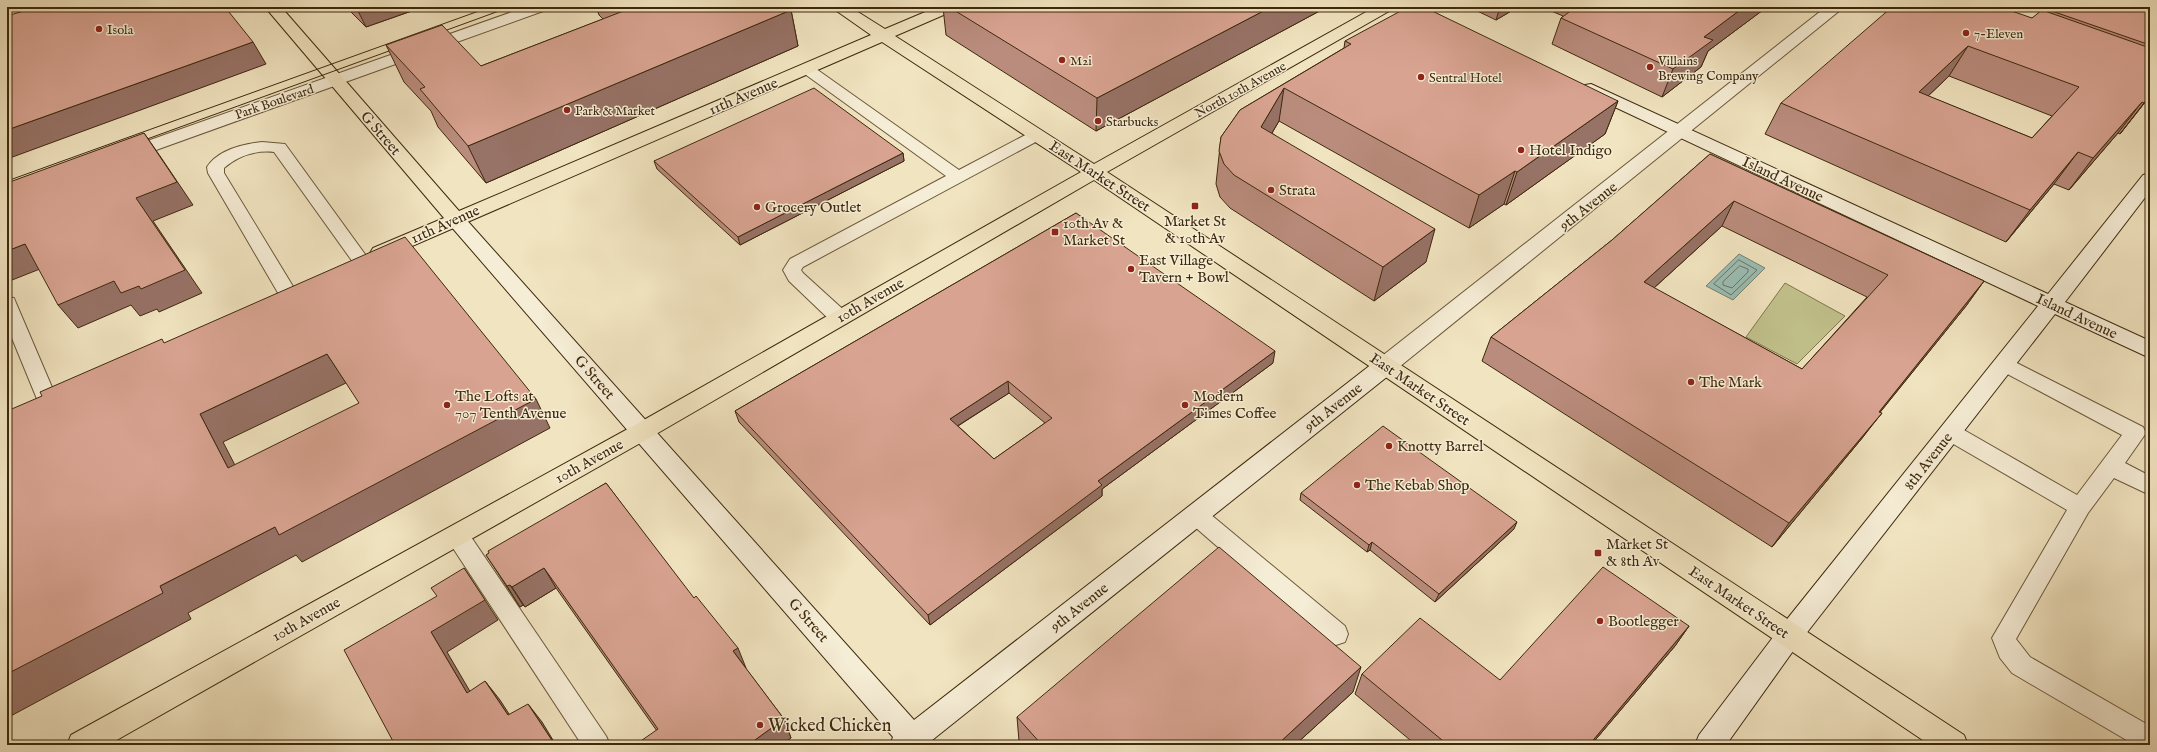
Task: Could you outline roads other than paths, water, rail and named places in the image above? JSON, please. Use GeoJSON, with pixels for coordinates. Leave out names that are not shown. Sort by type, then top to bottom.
{"type":"FeatureCollection","features":[{"type":"Feature","properties":{"kind":"main road","name":"G Street"},"geometry":{"type":"LineString","coordinates":[[273,7],[456,220]]}},
{"type":"Feature","properties":{"kind":"main road","name":"East Market Street"},"geometry":{"type":"LineString","coordinates":[[839,7],[885,35],[1037,134],[1954,745]]}},
{"type":"Feature","properties":{"kind":"main road","name":"11th Avenue"},"geometry":{"type":"LineString","coordinates":[[341,270],[950,7]]}},
{"type":"Feature","properties":{"kind":"main road","name":"North 10th Avenue"},"geometry":{"type":"LineString","coordinates":[[1094,172],[1386,7]]}},
{"type":"Feature","properties":{"kind":"main road","name":"10th Avenue"},"geometry":{"type":"LineString","coordinates":[[81,745],[643,431],[1094,172]]}},
{"type":"Feature","properties":{"kind":"main road"},"geometry":{"type":"LineString","coordinates":[[280,297],[308,285]]}},
{"type":"Feature","properties":{"kind":"main road"},"geometry":{"type":"LineString","coordinates":[[27,408],[55,396]]}},
{"type":"Feature","properties":{"kind":"street","name":"Park Boulevard"},"geometry":{"type":"LineString","coordinates":[[110,161],[289,95],[336,80],[541,7]]}},
{"type":"Feature","properties":{"kind":"street","name":"9th Avenue"},"geometry":{"type":"LineString","coordinates":[[912,743],[1196,515],[1681,132],[1836,7]]}},
{"type":"Feature","properties":{"kind":"street","name":"Island Avenue"},"geometry":{"type":"LineString","coordinates":[[1573,81],[2150,350]]}},
{"type":"Feature","properties":{"kind":"street","name":"8th Avenue"},"geometry":{"type":"LineString","coordinates":[[1709,745],[1790,636],[2150,179]]}},
{"type":"Feature","properties":{"kind":"street","name":"G Street"},"geometry":{"type":"LineString","coordinates":[[456,220],[643,431],[912,743]]}},
{"type":"Feature","properties":{"kind":"lane"},"geometry":{"type":"LineString","coordinates":[[807,69],[958,177]]}},
{"type":"Feature","properties":{"kind":"lane"},"geometry":{"type":"LineString","coordinates":[[840,318],[796,277],[792,270],[796,264],[1037,134]]}},
{"type":"Feature","properties":{"kind":"lane"},"geometry":{"type":"LineString","coordinates":[[280,297],[216,173],[215,167],[224,158],[250,148],[266,145],[279,147],[361,261]]}},
{"type":"Feature","properties":{"kind":"lane"},"geometry":{"type":"LineString","coordinates":[[7,303],[55,396]]}},
{"type":"Feature","properties":{"kind":"lane"},"geometry":{"type":"LineString","coordinates":[[2004,364],[2143,436],[2111,466],[2080,507],[2004,638],[2009,650],[2022,665],[2150,740]]}},
{"type":"Feature","properties":{"kind":"lane"},"geometry":{"type":"LineString","coordinates":[[1950,432],[2080,507]]}},
{"type":"Feature","properties":{"kind":"lane"},"geometry":{"type":"LineString","coordinates":[[2111,466],[2150,486]]}},
{"type":"Feature","properties":{"kind":"lane"},"geometry":{"type":"LineString","coordinates":[[1196,515],[1336,634]]}},
{"type":"Feature","properties":{"kind":"lane"},"geometry":{"type":"LineString","coordinates":[[457,535],[597,745]]}},
{"type":"Feature","properties":{"kind":"water"},"geometry":{"type":"Polygon","coordinates":[[[1739,254],[1765,268],[1733,300],[1706,286],[1739,254]]]}},
{"type":"Feature","properties":{"kind":"tram line"},"geometry":{"type":"LineString","coordinates":[[7,181],[490,7]]}},
{"type":"Feature","properties":{"kind":"tram line"},"geometry":{"type":"LineString","coordinates":[[436,34],[510,7]]}},
{"type":"Feature","properties":{"kind":"tram line"},"geometry":{"type":"LineString","coordinates":[[139,142],[400,47]]}},
{"type":"Feature","properties":{"kind":"place","name":"Isola"},"geometry":{"type":"Point","coordinates":[99,29]}},
{"type":"Feature","properties":{"kind":"place","name":"7-Eleven"},"geometry":{"type":"Point","coordinates":[1966,33]}},
{"type":"Feature","properties":{"kind":"place","name":"M2i"},"geometry":{"type":"Point","coordinates":[1062,60]}},
{"type":"Feature","properties":{"kind":"place","name":"Villains Brewing Company"},"geometry":{"type":"Point","coordinates":[1650,67]}},
{"type":"Feature","properties":{"kind":"place","name":"Sentral Hotel"},"geometry":{"type":"Point","coordinates":[1421,77]}},
{"type":"Feature","properties":{"kind":"place","name":"Park & Market"},"geometry":{"type":"Point","coordinates":[567,110]}},
{"type":"Feature","properties":{"kind":"place","name":"Starbucks"},"geometry":{"type":"Point","coordinates":[1098,121]}},
{"type":"Feature","properties":{"kind":"place","name":"Hotel Indigo"},"geometry":{"type":"Point","coordinates":[1521,150]}},
{"type":"Feature","properties":{"kind":"place","name":"Strata"},"geometry":{"type":"Point","coordinates":[1271,190]}},
{"type":"Feature","properties":{"kind":"place","name":"Market St & 10th Av"},"geometry":{"type":"Point","coordinates":[1195,206]}},
{"type":"Feature","properties":{"kind":"place","name":"Grocery Outlet"},"geometry":{"type":"Point","coordinates":[757,207]}},
{"type":"Feature","properties":{"kind":"place","name":"10th Av & Market St"},"geometry":{"type":"Point","coordinates":[1055,232]}},
{"type":"Feature","properties":{"kind":"place","name":"East Village Tavern + Bowl"},"geometry":{"type":"Point","coordinates":[1131,269]}},
{"type":"Feature","properties":{"kind":"place","name":"The Mark"},"geometry":{"type":"Point","coordinates":[1691,382]}},
{"type":"Feature","properties":{"kind":"place","name":"The Lofts at 707 Tenth Avenue"},"geometry":{"type":"Point","coordinates":[447,405]}},
{"type":"Feature","properties":{"kind":"place","name":"Modern Times Coffee"},"geometry":{"type":"Point","coordinates":[1185,405]}},
{"type":"Feature","properties":{"kind":"place","name":"Knotty Barrel"},"geometry":{"type":"Point","coordinates":[1389,446]}},
{"type":"Feature","properties":{"kind":"place","name":"The Kebab Shop"},"geometry":{"type":"Point","coordinates":[1357,485]}},
{"type":"Feature","properties":{"kind":"place","name":"Market St & 8th Av"},"geometry":{"type":"Point","coordinates":[1598,553]}},
{"type":"Feature","properties":{"kind":"place","name":"Bootlegger"},"geometry":{"type":"Point","coordinates":[1600,621]}},
{"type":"Feature","properties":{"kind":"place","name":"Wicked Chicken"},"geometry":{"type":"Point","coordinates":[760,725]}}]}
